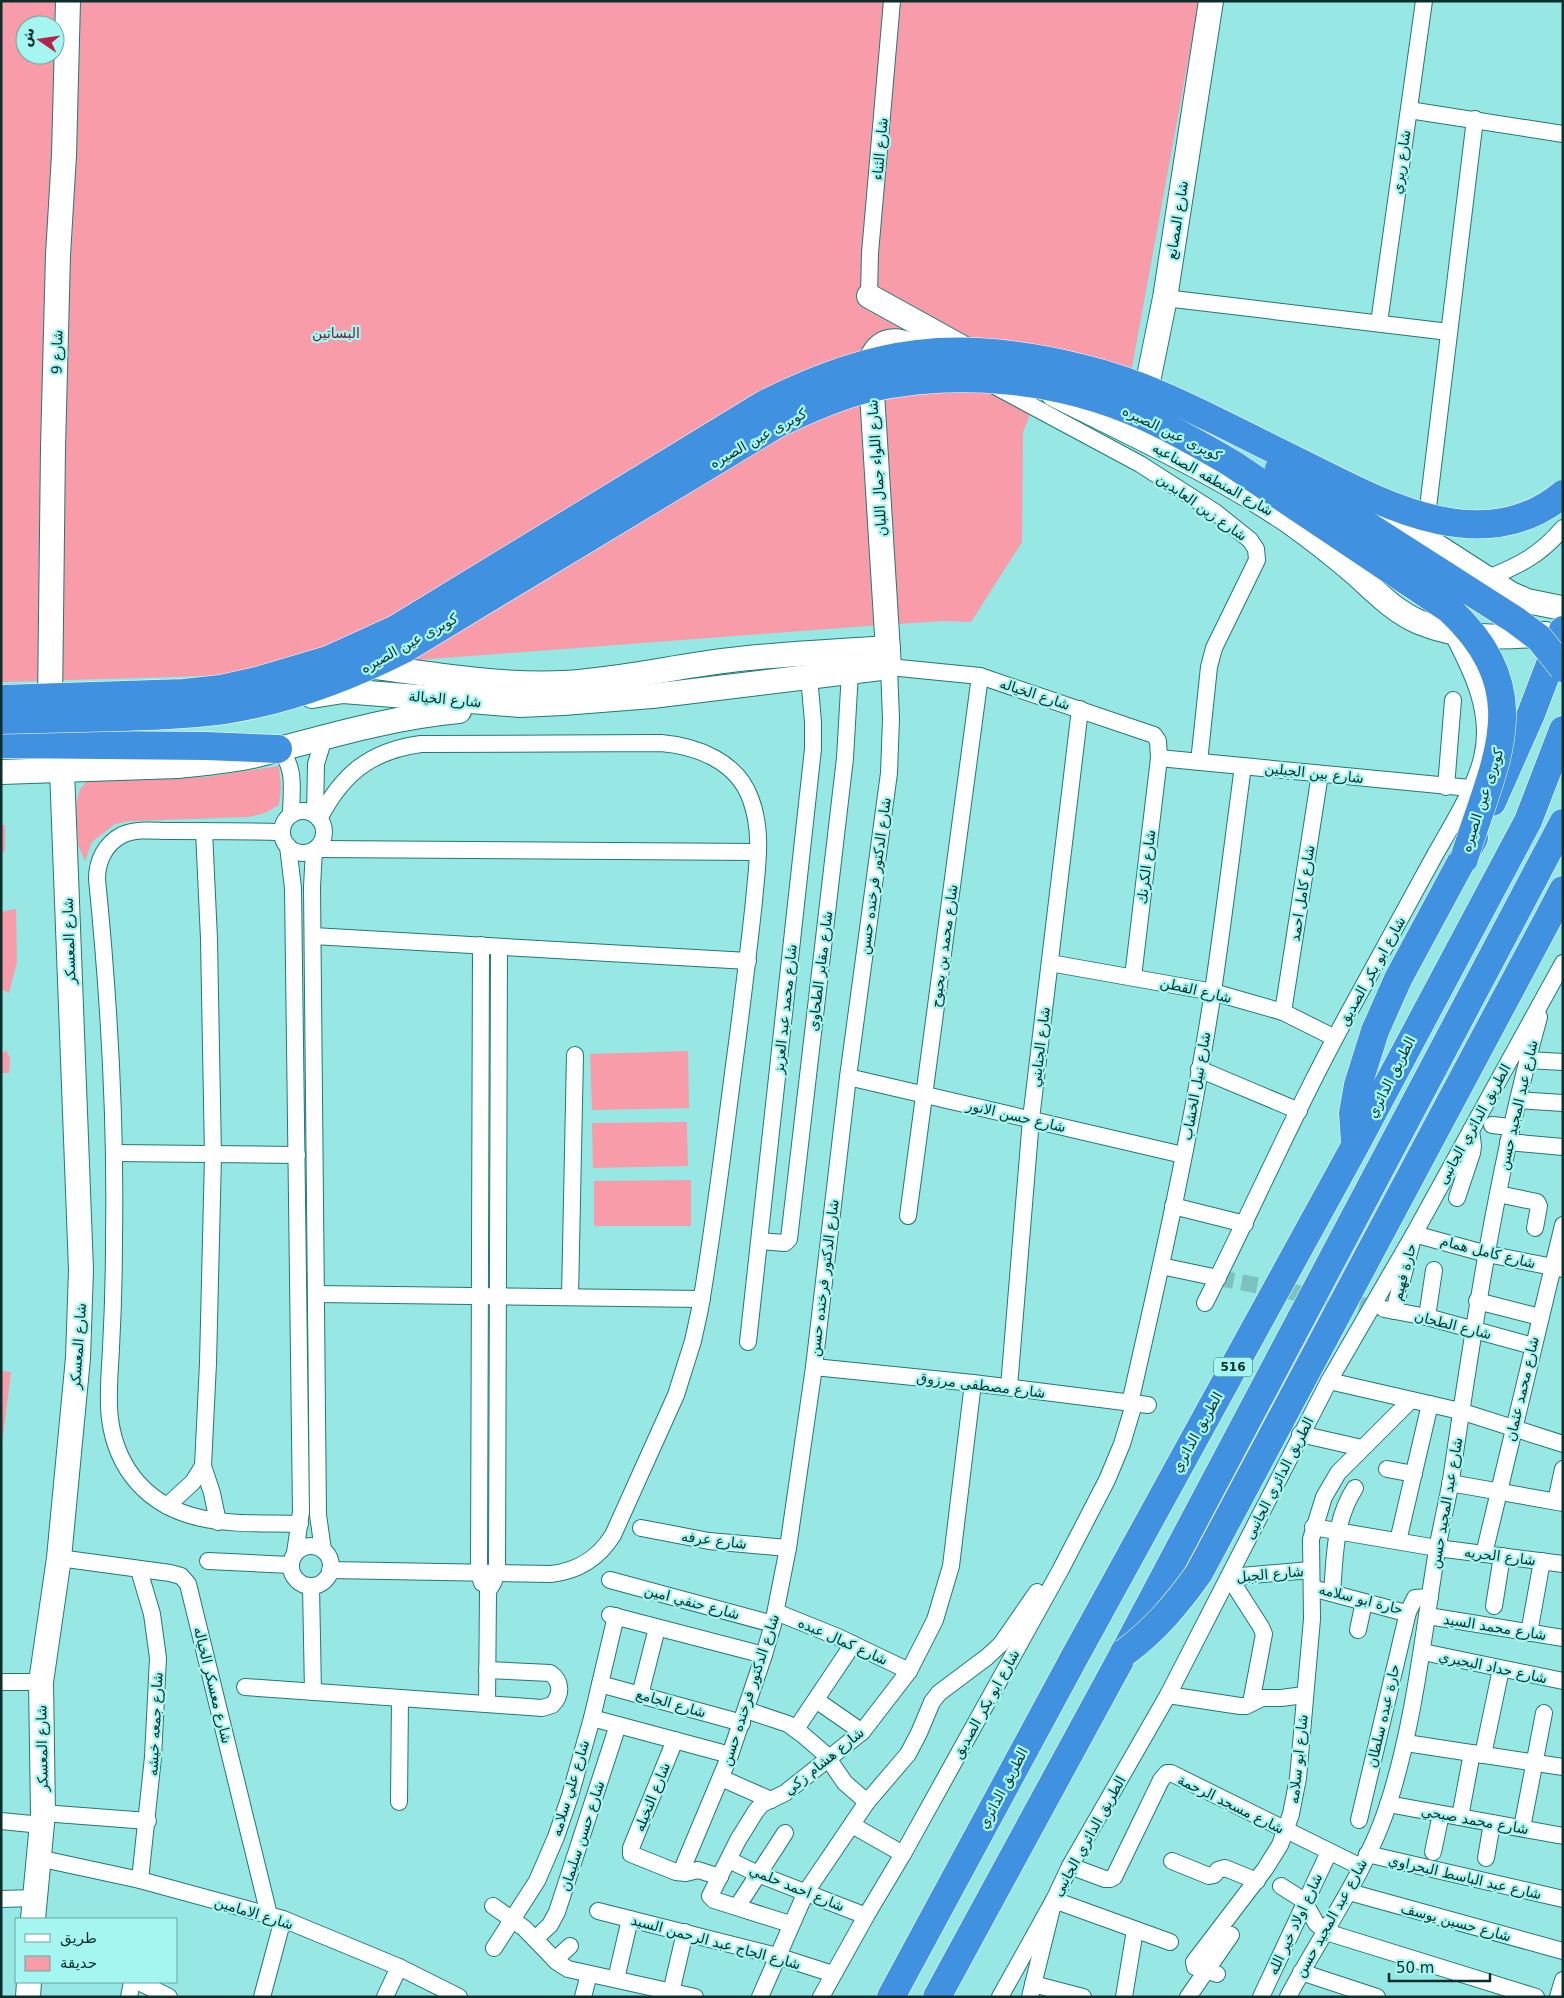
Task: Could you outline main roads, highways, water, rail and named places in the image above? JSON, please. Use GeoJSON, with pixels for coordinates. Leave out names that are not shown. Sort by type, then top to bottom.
{"type":"FeatureCollection","features":[{"type":"Feature","properties":{"kind":"highway","name":"كوبرى عين الصيره"},"geometry":{"type":"LineString","coordinates":[[1,699],[184,693],[221,689],[257,681],[328,660],[396,630],[763,405],[812,381],[865,363],[901,355],[975,351],[1011,354],[1083,368],[1117,378],[1184,406],[1365,495],[1407,513],[1451,522],[1496,524],[1524,518],[1550,505],[1563,494]]}},
{"type":"Feature","properties":{"kind":"highway","name":"كوبرى عين الصيره"},"geometry":{"type":"LineString","coordinates":[[1,720],[187,714],[225,710],[317,687],[370,666],[404,648],[775,425],[806,410],[836,398],[906,382],[938,379],[1006,380],[1058,388],[1108,403],[1140,415],[1200,445],[1231,463],[1449,609],[1468,626],[1483,647],[1494,669],[1501,694],[1504,719],[1501,744],[1464,859]]}},
{"type":"Feature","properties":{"kind":"highway"},"geometry":{"type":"LineString","coordinates":[[1184,406],[1240,444],[1515,620],[1539,638],[1563,668]]}},
{"type":"Feature","properties":{"kind":"highway"},"geometry":{"type":"LineString","coordinates":[[1355,1146],[1353,1113],[1366,1058],[1375,1031],[1398,979],[1464,859],[1512,758],[1559,632]]}},
{"type":"Feature","properties":{"kind":"highway","name":"الطريق الدائري"},"geometry":{"type":"LineString","coordinates":[[891,1997],[1074,1658],[1355,1146],[1528,821],[1563,730]]}},
{"type":"Feature","properties":{"kind":"highway"},"geometry":{"type":"LineString","coordinates":[[1,744],[180,745],[278,749]]}},
{"type":"Feature","properties":{"kind":"highway","name":"516"},"geometry":{"type":"LineString","coordinates":[[937,1997],[1124,1652],[1563,823]]}},
{"type":"Feature","properties":{"kind":"highway"},"geometry":{"type":"LineString","coordinates":[[1124,1652],[1146,1636],[1166,1616],[1199,1573],[1563,890]]}},
{"type":"Feature","properties":{"kind":"tunnel"},"geometry":{"type":"LineString","coordinates":[[1218,1278],[1372,1307]]}},
{"type":"Feature","properties":{"kind":"park label","name":"البساتين"},"geometry":{"type":"Point","coordinates":[336,333]}}]}
